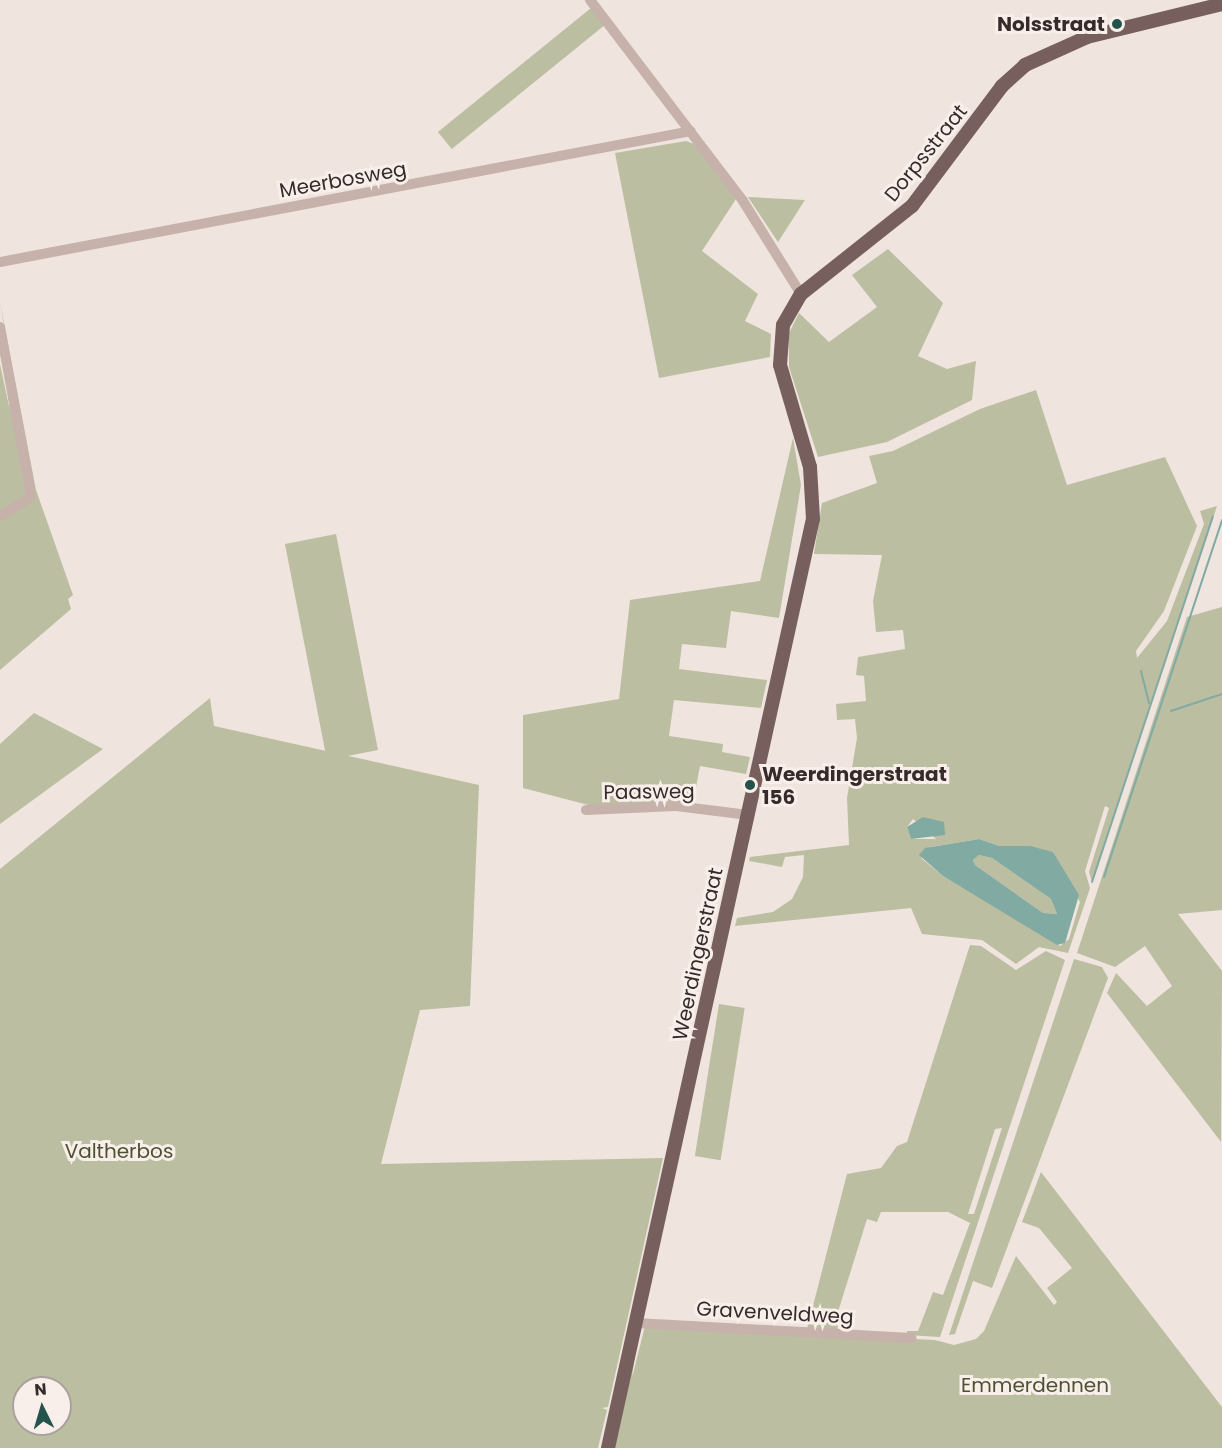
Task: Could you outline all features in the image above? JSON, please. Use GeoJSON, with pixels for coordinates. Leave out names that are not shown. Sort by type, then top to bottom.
{"type":"FeatureCollection","features":[{"type":"Feature","properties":{"kind":"main road","name":"Dorpsstraat"},"geometry":{"type":"LineString","coordinates":[[810,467],[779,354],[783,325],[801,294],[912,206],[1002,86],[1040,54],[1105,32],[1222,4]]}},
{"type":"Feature","properties":{"kind":"main road","name":"Weerdingerstraat"},"geometry":{"type":"LineString","coordinates":[[608,1448],[813,519],[810,467]]}},
{"type":"Feature","properties":{"kind":"street"},"geometry":{"type":"LineString","coordinates":[[590,0],[758,221],[801,294]]}},
{"type":"Feature","properties":{"kind":"street","name":"Meerbosweg"},"geometry":{"type":"LineString","coordinates":[[0,262],[691,131]]}},
{"type":"Feature","properties":{"kind":"street"},"geometry":{"type":"LineString","coordinates":[[0,327],[30,498],[0,516]]}},
{"type":"Feature","properties":{"kind":"street","name":"Paasweg"},"geometry":{"type":"LineString","coordinates":[[586,810],[676,806],[748,815]]}},
{"type":"Feature","properties":{"kind":"street","name":"Gravenveldweg"},"geometry":{"type":"LineString","coordinates":[[636,1323],[912,1338]]}},
{"type":"Feature","properties":{"kind":"green space"},"geometry":{"type":"Polygon","coordinates":[[[591,8],[605,25],[452,149],[438,132],[591,8]]]}},
{"type":"Feature","properties":{"kind":"green space"},"geometry":{"type":"Polygon","coordinates":[[[686,141],[694,144],[736,199],[702,251],[758,294],[745,321],[771,334],[770,357],[659,378],[615,153],[686,141]]]}},
{"type":"Feature","properties":{"kind":"green space"},"geometry":{"type":"Polygon","coordinates":[[[748,197],[804,200],[805,200],[778,242],[748,197]]]}},
{"type":"Feature","properties":{"kind":"green space"},"geometry":{"type":"Polygon","coordinates":[[[888,249],[943,303],[918,356],[947,369],[976,361],[972,400],[887,442],[818,457],[789,367],[789,333],[799,313],[829,342],[877,307],[852,275],[888,249]]]}},
{"type":"Feature","properties":{"kind":"green space"},"geometry":{"type":"Polygon","coordinates":[[[0,302],[36,490],[73,595],[68,599],[71,609],[0,670],[0,364],[10,411],[0,335],[17,406],[0,302]]]}},
{"type":"Feature","properties":{"kind":"green space"},"geometry":{"type":"Polygon","coordinates":[[[1036,390],[1067,485],[1165,457],[1197,526],[1164,611],[1136,651],[1137,658],[1167,621],[1204,524],[1200,511],[1217,506],[1092,882],[1089,872],[1109,808],[1105,806],[1085,871],[1090,888],[1068,953],[1039,947],[1016,964],[982,940],[922,934],[911,908],[735,926],[737,918],[773,912],[792,899],[803,877],[804,855],[785,857],[782,867],[749,861],[750,857],[849,845],[847,798],[857,738],[855,719],[837,720],[836,704],[866,701],[864,676],[856,675],[858,657],[905,649],[903,630],[876,632],[873,601],[882,555],[814,554],[822,503],[877,483],[869,456],[893,451],[980,409],[1036,390]],[[913,819],[907,827],[911,839],[936,839],[913,819]],[[979,839],[930,847],[921,858],[943,876],[1060,946],[1069,939],[1080,902],[1053,852],[999,846],[979,839]]]}},
{"type":"Feature","properties":{"kind":"green space"},"geometry":{"type":"Polygon","coordinates":[[[793,438],[801,485],[779,618],[731,611],[726,648],[682,644],[679,669],[767,680],[761,708],[674,700],[669,736],[723,744],[722,752],[750,757],[746,774],[700,766],[693,803],[596,807],[523,788],[523,715],[619,699],[630,600],[760,581],[793,438]]]}},
{"type":"Feature","properties":{"kind":"green space"},"geometry":{"type":"Polygon","coordinates":[[[336,534],[378,750],[327,760],[285,544],[336,534]]]}},
{"type":"Feature","properties":{"kind":"green space"},"geometry":{"type":"Polygon","coordinates":[[[1222,607],[1222,910],[1178,914],[1222,971],[1221,1142],[1107,993],[1116,973],[1147,1006],[1172,986],[1145,946],[1115,967],[1077,953],[1187,617],[1222,607]]]}},
{"type":"Feature","properties":{"kind":"green space","name":"Valtherbos"},"geometry":{"type":"Polygon","coordinates":[[[210,698],[214,726],[479,785],[470,1006],[420,1010],[381,1164],[663,1158],[608,1407],[602,1408],[607,1410],[598,1448],[0,1448],[0,869],[210,698]]]}},
{"type":"Feature","properties":{"kind":"green space"},"geometry":{"type":"Polygon","coordinates":[[[34,713],[103,749],[0,824],[0,744],[34,713]]]}},
{"type":"Feature","properties":{"kind":"green space"},"geometry":{"type":"Polygon","coordinates":[[[979,855],[992,858],[1051,899],[1057,914],[1043,913],[975,865],[973,860],[979,855]]]}},
{"type":"Feature","properties":{"kind":"green space"},"geometry":{"type":"Polygon","coordinates":[[[970,945],[981,946],[1016,970],[1046,951],[1065,960],[940,1337],[907,1335],[907,1331],[918,1331],[933,1292],[943,1295],[970,1223],[948,1212],[881,1212],[877,1222],[867,1219],[837,1315],[838,1331],[807,1329],[847,1174],[881,1168],[897,1146],[907,1142],[970,945]],[[1002,1128],[995,1129],[968,1214],[974,1214],[1002,1128]]]}},
{"type":"Feature","properties":{"kind":"green space"},"geometry":{"type":"Polygon","coordinates":[[[1074,959],[1102,967],[1108,978],[992,1288],[973,1281],[955,1334],[949,1335],[1074,959]]]}},
{"type":"Feature","properties":{"kind":"green space"},"geometry":{"type":"Polygon","coordinates":[[[719,1004],[745,1008],[721,1160],[695,1156],[719,1004]]]}},
{"type":"Feature","properties":{"kind":"green space","name":"Emmerdennen"},"geometry":{"type":"Polygon","coordinates":[[[1041,1172],[1222,1407],[1222,1448],[612,1448],[638,1330],[632,1378],[645,1326],[935,1340],[954,1345],[976,1339],[984,1331],[1016,1256],[1054,1305],[1057,1302],[1047,1288],[1072,1268],[1039,1228],[1022,1222],[1041,1172]]]}},
{"type":"Feature","properties":{"kind":"water"},"geometry":{"type":"Polygon","coordinates":[[[923,817],[944,822],[945,835],[911,839],[907,827],[923,817]]]}},
{"type":"Feature","properties":{"kind":"water"},"geometry":{"type":"Polygon","coordinates":[[[979,839],[999,846],[1030,846],[1053,852],[1079,895],[1065,943],[1057,945],[943,876],[919,855],[925,848],[979,839]],[[979,855],[973,860],[975,865],[1043,913],[1057,914],[1051,899],[992,858],[979,855]]]}},
{"type":"Feature","properties":{"kind":"waterway"},"geometry":{"type":"LineString","coordinates":[[1092,882],[1213,516]]}},
{"type":"Feature","properties":{"kind":"waterway"},"geometry":{"type":"LineString","coordinates":[[1104,877],[1222,520]]}},
{"type":"Feature","properties":{"kind":"waterway"},"geometry":{"type":"LineString","coordinates":[[1141,671],[1149,703]]}},
{"type":"Feature","properties":{"kind":"waterway"},"geometry":{"type":"LineString","coordinates":[[1171,711],[1222,694]]}},
{"type":"Feature","properties":{"kind":"place","name":"Nolsstraat"},"geometry":{"type":"Point","coordinates":[1117,24]}},
{"type":"Feature","properties":{"kind":"place","name":"Weerdingerstraat 156"},"geometry":{"type":"Point","coordinates":[750,785]}}]}
